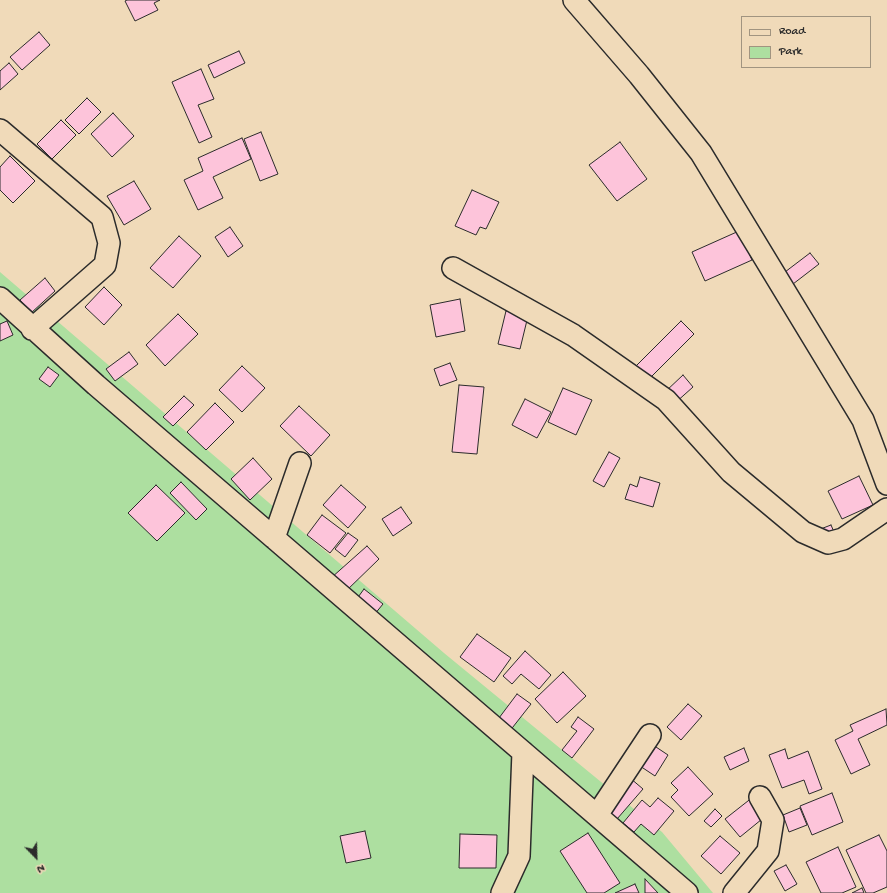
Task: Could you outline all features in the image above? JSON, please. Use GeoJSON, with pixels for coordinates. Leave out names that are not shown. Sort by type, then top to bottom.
{"type":"FeatureCollection","features":[{"type":"Feature","properties":{"kind":"street"},"geometry":{"type":"LineString","coordinates":[[574,0],[640,75],[701,153],[863,420],[887,484]]}},
{"type":"Feature","properties":{"kind":"street"},"geometry":{"type":"LineString","coordinates":[[0,130],[102,217],[109,243],[105,264],[32,329]]}},
{"type":"Feature","properties":{"kind":"street"},"geometry":{"type":"LineString","coordinates":[[452,268],[573,335],[666,400],[732,472],[803,532],[828,543],[843,539],[887,509]]}},
{"type":"Feature","properties":{"kind":"street"},"geometry":{"type":"LineString","coordinates":[[0,298],[32,329],[687,893]]}},
{"type":"Feature","properties":{"kind":"street"},"geometry":{"type":"LineString","coordinates":[[274,538],[300,463]]}},
{"type":"Feature","properties":{"kind":"street"},"geometry":{"type":"LineString","coordinates":[[597,815],[650,735]]}},
{"type":"Feature","properties":{"kind":"street"},"geometry":{"type":"LineString","coordinates":[[502,893],[519,856],[524,752]]}},
{"type":"Feature","properties":{"kind":"street"},"geometry":{"type":"LineString","coordinates":[[734,893],[768,851],[773,820],[760,797]]}},
{"type":"Feature","properties":{"kind":"green space"},"geometry":{"type":"Polygon","coordinates":[[[0,272],[444,653],[662,832],[713,893],[0,893],[0,272]]]}},
{"type":"Feature","properties":{"kind":"building"},"geometry":{"type":"Polygon","coordinates":[[[160,0],[154,3],[158,10],[135,21],[125,1],[160,0]]]}},
{"type":"Feature","properties":{"kind":"building"},"geometry":{"type":"Polygon","coordinates":[[[39,32],[50,45],[22,70],[10,57],[39,32]]]}},
{"type":"Feature","properties":{"kind":"building"},"geometry":{"type":"Polygon","coordinates":[[[239,51],[245,63],[214,78],[208,65],[239,51]]]}},
{"type":"Feature","properties":{"kind":"building"},"geometry":{"type":"Polygon","coordinates":[[[9,63],[18,74],[0,90],[0,71],[9,63]]]}},
{"type":"Feature","properties":{"kind":"building"},"geometry":{"type":"Polygon","coordinates":[[[201,69],[214,99],[198,105],[212,137],[199,143],[172,82],[201,69]]]}},
{"type":"Feature","properties":{"kind":"building"},"geometry":{"type":"Polygon","coordinates":[[[87,98],[101,112],[79,134],[65,120],[87,98]]]}},
{"type":"Feature","properties":{"kind":"building"},"geometry":{"type":"Polygon","coordinates":[[[113,113],[134,136],[112,157],[91,134],[113,113]]]}},
{"type":"Feature","properties":{"kind":"building"},"geometry":{"type":"Polygon","coordinates":[[[61,120],[76,135],[52,159],[37,144],[61,120]]]}},
{"type":"Feature","properties":{"kind":"building"},"geometry":{"type":"Polygon","coordinates":[[[261,132],[278,174],[260,181],[244,139],[261,132]]]}},
{"type":"Feature","properties":{"kind":"building"},"geometry":{"type":"Polygon","coordinates":[[[242,138],[251,159],[213,177],[223,198],[198,210],[184,180],[203,171],[198,158],[242,138]]]}},
{"type":"Feature","properties":{"kind":"building"},"geometry":{"type":"Polygon","coordinates":[[[620,142],[647,179],[617,201],[589,165],[620,142]]]}},
{"type":"Feature","properties":{"kind":"building"},"geometry":{"type":"Polygon","coordinates":[[[10,156],[35,181],[13,203],[0,190],[0,167],[10,156]]]}},
{"type":"Feature","properties":{"kind":"building"},"geometry":{"type":"Polygon","coordinates":[[[134,181],[151,209],[124,225],[107,196],[134,181]]]}},
{"type":"Feature","properties":{"kind":"building"},"geometry":{"type":"Polygon","coordinates":[[[472,190],[499,202],[486,229],[480,227],[476,235],[455,226],[472,190]]]}},
{"type":"Feature","properties":{"kind":"building"},"geometry":{"type":"Polygon","coordinates":[[[230,227],[243,246],[228,257],[215,237],[230,227]]]}},
{"type":"Feature","properties":{"kind":"building"},"geometry":{"type":"Polygon","coordinates":[[[739,231],[752,260],[705,281],[692,252],[739,231]]]}},
{"type":"Feature","properties":{"kind":"building"},"geometry":{"type":"Polygon","coordinates":[[[179,236],[201,256],[173,288],[150,268],[179,236]]]}},
{"type":"Feature","properties":{"kind":"building"},"geometry":{"type":"Polygon","coordinates":[[[810,253],[819,264],[793,284],[785,272],[810,253]]]}},
{"type":"Feature","properties":{"kind":"building"},"geometry":{"type":"Polygon","coordinates":[[[45,278],[55,291],[31,313],[20,300],[45,278]]]}},
{"type":"Feature","properties":{"kind":"building"},"geometry":{"type":"Polygon","coordinates":[[[104,287],[122,305],[104,325],[85,307],[104,287]]]}},
{"type":"Feature","properties":{"kind":"building"},"geometry":{"type":"Polygon","coordinates":[[[460,299],[465,331],[436,337],[430,305],[460,299]]]}},
{"type":"Feature","properties":{"kind":"building"},"geometry":{"type":"Polygon","coordinates":[[[506,311],[528,316],[520,349],[498,344],[506,311]]]}},
{"type":"Feature","properties":{"kind":"building"},"geometry":{"type":"Polygon","coordinates":[[[178,314],[198,334],[165,366],[146,345],[178,314]]]}},
{"type":"Feature","properties":{"kind":"building"},"geometry":{"type":"Polygon","coordinates":[[[7,321],[13,335],[0,341],[0,324],[7,321]]]}},
{"type":"Feature","properties":{"kind":"building"},"geometry":{"type":"Polygon","coordinates":[[[681,321],[694,334],[649,379],[636,366],[681,321]]]}},
{"type":"Feature","properties":{"kind":"building"},"geometry":{"type":"Polygon","coordinates":[[[129,352],[138,364],[115,381],[106,369],[129,352]]]}},
{"type":"Feature","properties":{"kind":"building"},"geometry":{"type":"Polygon","coordinates":[[[450,363],[457,380],[440,386],[434,369],[450,363]]]}},
{"type":"Feature","properties":{"kind":"building"},"geometry":{"type":"Polygon","coordinates":[[[242,366],[265,388],[242,412],[219,390],[242,366]]]}},
{"type":"Feature","properties":{"kind":"building"},"geometry":{"type":"Polygon","coordinates":[[[48,367],[59,375],[50,387],[39,379],[48,367]]]}},
{"type":"Feature","properties":{"kind":"building"},"geometry":{"type":"Polygon","coordinates":[[[683,375],[693,387],[675,403],[665,392],[683,375]]]}},
{"type":"Feature","properties":{"kind":"building"},"geometry":{"type":"Polygon","coordinates":[[[459,385],[484,387],[477,454],[452,452],[459,385]]]}},
{"type":"Feature","properties":{"kind":"building"},"geometry":{"type":"Polygon","coordinates":[[[563,388],[592,400],[576,435],[548,422],[563,388]]]}},
{"type":"Feature","properties":{"kind":"building"},"geometry":{"type":"Polygon","coordinates":[[[184,396],[194,405],[173,426],[163,417],[184,396]]]}},
{"type":"Feature","properties":{"kind":"building"},"geometry":{"type":"Polygon","coordinates":[[[525,399],[551,412],[537,438],[512,425],[525,399]]]}},
{"type":"Feature","properties":{"kind":"building"},"geometry":{"type":"Polygon","coordinates":[[[215,403],[234,422],[206,450],[187,432],[215,403]]]}},
{"type":"Feature","properties":{"kind":"building"},"geometry":{"type":"Polygon","coordinates":[[[299,406],[330,435],[311,456],[280,426],[299,406]]]}},
{"type":"Feature","properties":{"kind":"building"},"geometry":{"type":"Polygon","coordinates":[[[609,452],[620,458],[604,487],[593,481],[609,452]]]}},
{"type":"Feature","properties":{"kind":"building"},"geometry":{"type":"Polygon","coordinates":[[[253,458],[272,479],[250,500],[231,479],[253,458]]]}},
{"type":"Feature","properties":{"kind":"building"},"geometry":{"type":"Polygon","coordinates":[[[859,476],[873,505],[842,519],[828,491],[859,476]]]}},
{"type":"Feature","properties":{"kind":"building"},"geometry":{"type":"Polygon","coordinates":[[[640,477],[660,483],[653,507],[625,499],[630,484],[637,487],[640,477]]]}},
{"type":"Feature","properties":{"kind":"building"},"geometry":{"type":"Polygon","coordinates":[[[181,482],[207,509],[196,520],[170,493],[181,482]]]}},
{"type":"Feature","properties":{"kind":"building"},"geometry":{"type":"Polygon","coordinates":[[[156,485],[185,513],[157,541],[128,513],[156,485]]]}},
{"type":"Feature","properties":{"kind":"building"},"geometry":{"type":"Polygon","coordinates":[[[341,485],[366,507],[348,528],[323,505],[341,485]]]}},
{"type":"Feature","properties":{"kind":"building"},"geometry":{"type":"Polygon","coordinates":[[[401,507],[412,523],[393,536],[382,519],[401,507]]]}},
{"type":"Feature","properties":{"kind":"building"},"geometry":{"type":"Polygon","coordinates":[[[322,515],[346,533],[330,553],[307,535],[322,515]]]}},
{"type":"Feature","properties":{"kind":"building"},"geometry":{"type":"Polygon","coordinates":[[[831,525],[834,532],[821,537],[818,530],[831,525]]]}},
{"type":"Feature","properties":{"kind":"building"},"geometry":{"type":"Polygon","coordinates":[[[348,533],[358,540],[345,557],[335,549],[348,533]]]}},
{"type":"Feature","properties":{"kind":"building"},"geometry":{"type":"Polygon","coordinates":[[[367,546],[379,559],[345,592],[331,578],[367,546]]]}},
{"type":"Feature","properties":{"kind":"building"},"geometry":{"type":"Polygon","coordinates":[[[364,589],[383,604],[374,615],[356,600],[364,589]]]}},
{"type":"Feature","properties":{"kind":"building"},"geometry":{"type":"Polygon","coordinates":[[[477,634],[511,658],[494,682],[460,657],[477,634]]]}},
{"type":"Feature","properties":{"kind":"building"},"geometry":{"type":"Polygon","coordinates":[[[525,651],[551,675],[539,689],[521,674],[512,684],[503,676],[525,651]]]}},
{"type":"Feature","properties":{"kind":"building"},"geometry":{"type":"Polygon","coordinates":[[[563,672],[586,696],[557,723],[535,699],[563,672]]]}},
{"type":"Feature","properties":{"kind":"building"},"geometry":{"type":"Polygon","coordinates":[[[517,694],[531,704],[509,732],[496,722],[517,694]]]}},
{"type":"Feature","properties":{"kind":"building"},"geometry":{"type":"Polygon","coordinates":[[[688,704],[702,716],[681,740],[667,727],[688,704]]]}},
{"type":"Feature","properties":{"kind":"building"},"geometry":{"type":"Polygon","coordinates":[[[886,709],[887,725],[858,739],[870,765],[851,774],[835,740],[853,731],[850,725],[886,709]]]}},
{"type":"Feature","properties":{"kind":"building"},"geometry":{"type":"Polygon","coordinates":[[[578,717],[594,729],[572,758],[562,750],[577,731],[571,727],[578,717]]]}},
{"type":"Feature","properties":{"kind":"building"},"geometry":{"type":"Polygon","coordinates":[[[650,743],[668,755],[655,776],[637,764],[650,743]]]}},
{"type":"Feature","properties":{"kind":"building"},"geometry":{"type":"Polygon","coordinates":[[[744,748],[749,761],[730,770],[724,757],[744,748]]]}},
{"type":"Feature","properties":{"kind":"building"},"geometry":{"type":"Polygon","coordinates":[[[785,749],[788,759],[808,751],[822,789],[809,794],[804,780],[782,788],[769,755],[785,749]]]}},
{"type":"Feature","properties":{"kind":"building"},"geometry":{"type":"Polygon","coordinates":[[[688,767],[713,794],[689,816],[671,797],[678,790],[671,783],[688,767]]]}},
{"type":"Feature","properties":{"kind":"building"},"geometry":{"type":"Polygon","coordinates":[[[630,778],[643,789],[617,819],[604,808],[630,778]]]}},
{"type":"Feature","properties":{"kind":"building"},"geometry":{"type":"Polygon","coordinates":[[[832,793],[843,822],[812,835],[800,806],[832,793]]]}},
{"type":"Feature","properties":{"kind":"building"},"geometry":{"type":"Polygon","coordinates":[[[753,797],[767,815],[740,837],[725,819],[753,797]]]}},
{"type":"Feature","properties":{"kind":"building"},"geometry":{"type":"Polygon","coordinates":[[[658,798],[674,811],[654,835],[641,824],[634,832],[623,823],[642,800],[650,807],[658,798]]]}},
{"type":"Feature","properties":{"kind":"building"},"geometry":{"type":"Polygon","coordinates":[[[800,808],[807,825],[789,832],[783,815],[800,808]]]}},
{"type":"Feature","properties":{"kind":"building"},"geometry":{"type":"Polygon","coordinates":[[[715,809],[722,816],[711,827],[704,821],[715,809]]]}},
{"type":"Feature","properties":{"kind":"building"},"geometry":{"type":"Polygon","coordinates":[[[365,831],[371,858],[346,863],[340,836],[365,831]]]}},
{"type":"Feature","properties":{"kind":"building"},"geometry":{"type":"Polygon","coordinates":[[[588,833],[620,883],[604,893],[587,893],[560,851],[588,833]]]}},
{"type":"Feature","properties":{"kind":"building"},"geometry":{"type":"Polygon","coordinates":[[[460,834],[497,835],[496,868],[459,868],[460,834]]]}},
{"type":"Feature","properties":{"kind":"building"},"geometry":{"type":"Polygon","coordinates":[[[879,835],[887,851],[887,887],[873,893],[866,893],[846,850],[879,835]]]}},
{"type":"Feature","properties":{"kind":"building"},"geometry":{"type":"Polygon","coordinates":[[[720,836],[740,853],[721,874],[701,856],[720,836]]]}},
{"type":"Feature","properties":{"kind":"building"},"geometry":{"type":"Polygon","coordinates":[[[838,847],[856,887],[842,893],[821,893],[806,862],[838,847]]]}},
{"type":"Feature","properties":{"kind":"building"},"geometry":{"type":"Polygon","coordinates":[[[786,865],[797,884],[785,891],[774,871],[786,865]]]}},
{"type":"Feature","properties":{"kind":"building"},"geometry":{"type":"Polygon","coordinates":[[[645,879],[658,893],[645,893],[645,879]]]}},
{"type":"Feature","properties":{"kind":"building"},"geometry":{"type":"Polygon","coordinates":[[[635,884],[639,893],[615,893],[635,884]]]}},
{"type":"Feature","properties":{"kind":"building"},"geometry":{"type":"Polygon","coordinates":[[[862,888],[864,893],[852,893],[862,888]]]}}]}
